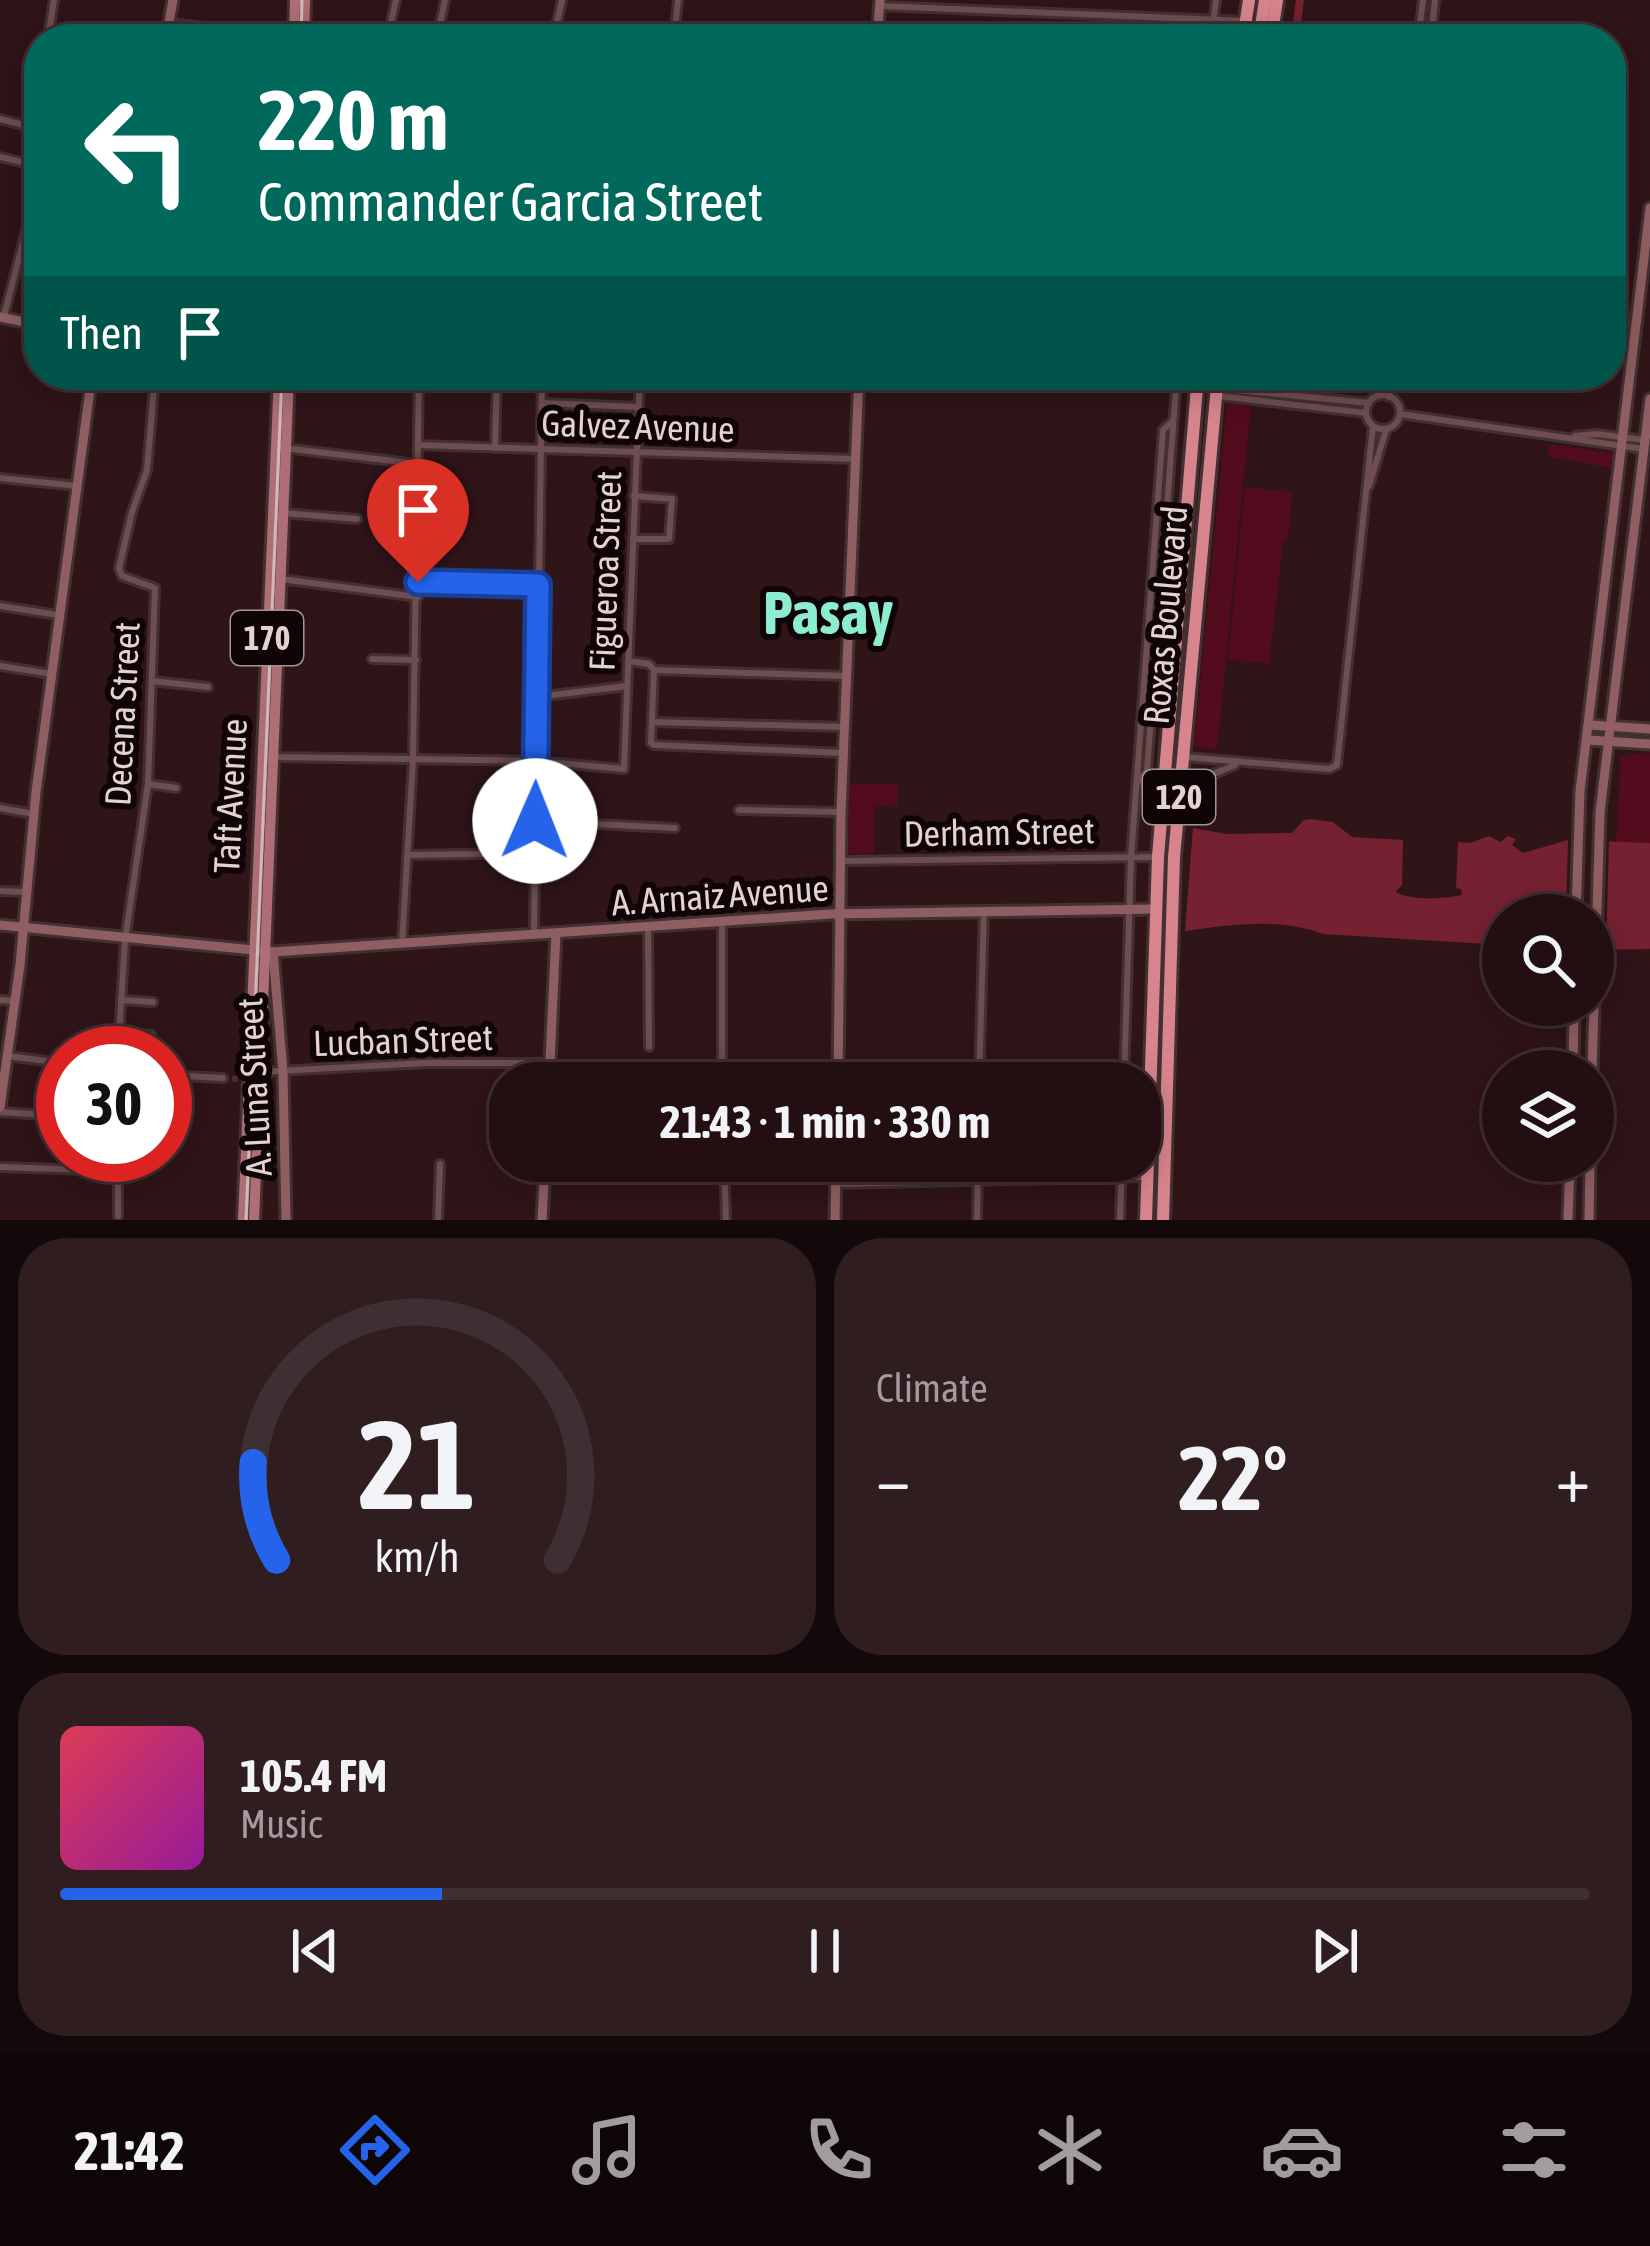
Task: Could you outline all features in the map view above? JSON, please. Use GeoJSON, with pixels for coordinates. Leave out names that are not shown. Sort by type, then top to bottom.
{"type":"FeatureCollection","features":[{"type":"Feature","properties":{"kind":"highway"},"geometry":{"type":"LineString","coordinates":[[1247,24],[1257,0]]}},
{"type":"Feature","properties":{"kind":"highway","name":"Roxas Boulevard"},"geometry":{"type":"LineString","coordinates":[[1151,1062],[1158,857],[1197,390]]}},
{"type":"Feature","properties":{"kind":"highway","name":"Roxas Boulevard"},"geometry":{"type":"LineString","coordinates":[[1163,1220],[1179,789],[1217,390]]}},
{"type":"Feature","properties":{"kind":"highway"},"geometry":{"type":"LineString","coordinates":[[1161,589],[1179,590]]}},
{"type":"Feature","properties":{"kind":"highway","name":"Roxas Boulevard"},"geometry":{"type":"LineString","coordinates":[[1146,1220],[1147,1182]]}},
{"type":"Feature","properties":{"kind":"main road"},"geometry":{"type":"LineString","coordinates":[[170,23],[173,0]]}},
{"type":"Feature","properties":{"kind":"main road"},"geometry":{"type":"LineString","coordinates":[[1576,894],[1577,841],[1650,208]]}},
{"type":"Feature","properties":{"kind":"main road"},"geometry":{"type":"LineString","coordinates":[[0,1110],[90,390]]}},
{"type":"Feature","properties":{"kind":"main road","name":"Taft Avenue"},"geometry":{"type":"LineString","coordinates":[[279,390],[281,448]]}},
{"type":"Feature","properties":{"kind":"main road","name":"Taft Avenue"},"geometry":{"type":"LineString","coordinates":[[243,1220],[250,1076],[264,951],[267,757],[287,390]]}},
{"type":"Feature","properties":{"kind":"main road"},"geometry":{"type":"LineString","coordinates":[[838,1062],[841,812],[858,390]]}},
{"type":"Feature","properties":{"kind":"main road"},"geometry":{"type":"LineString","coordinates":[[1596,894],[1598,841],[1650,399]]}},
{"type":"Feature","properties":{"kind":"main road","name":"Taft Avenue"},"geometry":{"type":"LineString","coordinates":[[272,646],[281,579],[276,563],[283,513],[279,488]]}},
{"type":"Feature","properties":{"kind":"main road"},"geometry":{"type":"LineString","coordinates":[[1590,725],[1650,729]]}},
{"type":"Feature","properties":{"kind":"main road"},"geometry":{"type":"LineString","coordinates":[[1588,740],[1650,744]]}},
{"type":"Feature","properties":{"kind":"main road","name":"A. Arnaiz Avenue"},"geometry":{"type":"LineString","coordinates":[[0,925],[264,951],[840,914],[1157,909]]}},
{"type":"Feature","properties":{"kind":"main road"},"geometry":{"type":"LineString","coordinates":[[550,1062],[556,933]]}},
{"type":"Feature","properties":{"kind":"main road","name":"A. Luna Street"},"geometry":{"type":"LineString","coordinates":[[264,951],[283,1072],[286,1220]]}},
{"type":"Feature","properties":{"kind":"main road","name":"Taft Avenue"},"geometry":{"type":"LineString","coordinates":[[250,1076],[254,1220]]}},
{"type":"Feature","properties":{"kind":"main road"},"geometry":{"type":"LineString","coordinates":[[542,1220],[544,1182]]}},
{"type":"Feature","properties":{"kind":"main road"},"geometry":{"type":"LineString","coordinates":[[1568,1220],[1569,1182]]}},
{"type":"Feature","properties":{"kind":"main road"},"geometry":{"type":"LineString","coordinates":[[1589,1220],[1590,1182]]}},
{"type":"Feature","properties":{"kind":"main road"},"geometry":{"type":"LineString","coordinates":[[836,1184],[836,1220]]}},
{"type":"Feature","properties":{"kind":"street"},"geometry":{"type":"LineString","coordinates":[[1214,22],[1216,0]]}},
{"type":"Feature","properties":{"kind":"street"},"geometry":{"type":"LineString","coordinates":[[880,3],[1246,21]]}},
{"type":"Feature","properties":{"kind":"street"},"geometry":{"type":"LineString","coordinates":[[170,23],[179,24]]}},
{"type":"Feature","properties":{"kind":"street"},"geometry":{"type":"LineString","coordinates":[[2,318],[24,236]]}},
{"type":"Feature","properties":{"kind":"street","name":"Decena Street"},"geometry":{"type":"LineString","coordinates":[[119,1026],[125,940],[148,784],[155,588],[122,576],[119,568],[147,470],[154,390]]}},
{"type":"Feature","properties":{"kind":"street"},"geometry":{"type":"LineString","coordinates":[[402,944],[418,597],[419,390]]}},
{"type":"Feature","properties":{"kind":"street"},"geometry":{"type":"LineString","coordinates":[[495,448],[497,390]]}},
{"type":"Feature","properties":{"kind":"street"},"geometry":{"type":"LineString","coordinates":[[534,934],[542,390]]}},
{"type":"Feature","properties":{"kind":"street","name":"Figueroa Street"},"geometry":{"type":"LineString","coordinates":[[536,761],[624,769],[639,390]]}},
{"type":"Feature","properties":{"kind":"street"},"geometry":{"type":"LineString","coordinates":[[1137,783],[1147,772],[1176,390]]}},
{"type":"Feature","properties":{"kind":"street"},"geometry":{"type":"LineString","coordinates":[[1233,390],[1366,413]]}},
{"type":"Feature","properties":{"kind":"street"},"geometry":{"type":"LineString","coordinates":[[1378,396],[1379,390]]}},
{"type":"Feature","properties":{"kind":"street"},"geometry":{"type":"LineString","coordinates":[[1389,397],[1390,390]]}},
{"type":"Feature","properties":{"kind":"street"},"geometry":{"type":"LineString","coordinates":[[1182,757],[1329,769],[1336,765],[1368,490],[1373,426],[1366,413],[1378,396],[1389,397],[1400,414],[1395,424],[1386,429],[1373,426]]}},
{"type":"Feature","properties":{"kind":"street"},"geometry":{"type":"LineString","coordinates":[[1261,397],[1369,403]]}},
{"type":"Feature","properties":{"kind":"street"},"geometry":{"type":"LineString","coordinates":[[542,403],[638,407]]}},
{"type":"Feature","properties":{"kind":"street"},"geometry":{"type":"LineString","coordinates":[[1400,414],[1645,444]]}},
{"type":"Feature","properties":{"kind":"street"},"geometry":{"type":"LineString","coordinates":[[1124,1062],[1131,857],[1163,430],[1173,421]]}},
{"type":"Feature","properties":{"kind":"street"},"geometry":{"type":"LineString","coordinates":[[1368,490],[1386,429]]}},
{"type":"Feature","properties":{"kind":"street","name":"Galvez Avenue"},"geometry":{"type":"LineString","coordinates":[[418,445],[855,459]]}},
{"type":"Feature","properties":{"kind":"street"},"geometry":{"type":"LineString","coordinates":[[281,448],[418,464]]}},
{"type":"Feature","properties":{"kind":"street"},"geometry":{"type":"LineString","coordinates":[[0,478],[77,486]]}},
{"type":"Feature","properties":{"kind":"street"},"geometry":{"type":"LineString","coordinates":[[633,539],[669,539],[672,499],[634,496]]}},
{"type":"Feature","properties":{"kind":"street"},"geometry":{"type":"LineString","coordinates":[[283,513],[358,519]]}},
{"type":"Feature","properties":{"kind":"street"},"geometry":{"type":"LineString","coordinates":[[281,579],[418,597]]}},
{"type":"Feature","properties":{"kind":"street"},"geometry":{"type":"LineString","coordinates":[[418,582],[538,585]]}},
{"type":"Feature","properties":{"kind":"street"},"geometry":{"type":"LineString","coordinates":[[0,606],[62,615]]}},
{"type":"Feature","properties":{"kind":"street"},"geometry":{"type":"LineString","coordinates":[[372,659],[416,660]]}},
{"type":"Feature","properties":{"kind":"street"},"geometry":{"type":"LineString","coordinates":[[628,662],[650,664],[654,670],[651,743],[843,753]]}},
{"type":"Feature","properties":{"kind":"street"},"geometry":{"type":"LineString","coordinates":[[0,666],[52,674]]}},
{"type":"Feature","properties":{"kind":"street"},"geometry":{"type":"LineString","coordinates":[[654,670],[846,676]]}},
{"type":"Feature","properties":{"kind":"street"},"geometry":{"type":"LineString","coordinates":[[152,681],[208,687]]}},
{"type":"Feature","properties":{"kind":"street"},"geometry":{"type":"LineString","coordinates":[[536,697],[627,686]]}},
{"type":"Feature","properties":{"kind":"street"},"geometry":{"type":"LineString","coordinates":[[652,722],[844,727]]}},
{"type":"Feature","properties":{"kind":"street"},"geometry":{"type":"LineString","coordinates":[[267,757],[536,761]]}},
{"type":"Feature","properties":{"kind":"street"},"geometry":{"type":"LineString","coordinates":[[1179,789],[1239,764]]}},
{"type":"Feature","properties":{"kind":"street"},"geometry":{"type":"LineString","coordinates":[[148,784],[176,788]]}},
{"type":"Feature","properties":{"kind":"street"},"geometry":{"type":"LineString","coordinates":[[0,808],[34,814]]}},
{"type":"Feature","properties":{"kind":"street"},"geometry":{"type":"LineString","coordinates":[[739,810],[841,812]]}},
{"type":"Feature","properties":{"kind":"street"},"geometry":{"type":"LineString","coordinates":[[535,821],[676,828]]}},
{"type":"Feature","properties":{"kind":"street"},"geometry":{"type":"LineString","coordinates":[[407,855],[535,853]]}},
{"type":"Feature","properties":{"kind":"street","name":"Derham Street"},"geometry":{"type":"LineString","coordinates":[[840,861],[1158,857]]}},
{"type":"Feature","properties":{"kind":"street"},"geometry":{"type":"LineString","coordinates":[[0,891],[26,892]]}},
{"type":"Feature","properties":{"kind":"street"},"geometry":{"type":"LineString","coordinates":[[980,1062],[984,911]]}},
{"type":"Feature","properties":{"kind":"street"},"geometry":{"type":"LineString","coordinates":[[722,920],[722,1062]]}},
{"type":"Feature","properties":{"kind":"street"},"geometry":{"type":"LineString","coordinates":[[648,926],[649,1047]]}},
{"type":"Feature","properties":{"kind":"street"},"geometry":{"type":"LineString","coordinates":[[0,1000],[16,1001]]}},
{"type":"Feature","properties":{"kind":"street"},"geometry":{"type":"LineString","coordinates":[[121,1000],[153,1002]]}},
{"type":"Feature","properties":{"kind":"street"},"geometry":{"type":"LineString","coordinates":[[8,1057],[36,1060]]}},
{"type":"Feature","properties":{"kind":"street","name":"Lucban Street"},"geometry":{"type":"LineString","coordinates":[[250,1076],[489,1063]]}},
{"type":"Feature","properties":{"kind":"street"},"geometry":{"type":"LineString","coordinates":[[192,1077],[223,1078]]}},
{"type":"Feature","properties":{"kind":"street"},"geometry":{"type":"LineString","coordinates":[[0,1110],[36,1113]]}},
{"type":"Feature","properties":{"kind":"street"},"geometry":{"type":"LineString","coordinates":[[438,1220],[440,1164]]}},
{"type":"Feature","properties":{"kind":"street"},"geometry":{"type":"LineString","coordinates":[[0,1167],[118,1171],[118,1216]]}},
{"type":"Feature","properties":{"kind":"street"},"geometry":{"type":"LineString","coordinates":[[725,1182],[726,1220]]}},
{"type":"Feature","properties":{"kind":"street"},"geometry":{"type":"LineString","coordinates":[[836,1184],[907,1182]]}},
{"type":"Feature","properties":{"kind":"street"},"geometry":{"type":"LineString","coordinates":[[977,1220],[978,1182]]}},
{"type":"Feature","properties":{"kind":"street"},"geometry":{"type":"LineString","coordinates":[[1120,1220],[1121,1182]]}},
{"type":"Feature","properties":{"kind":"shaded area"},"geometry":{"type":"Polygon","coordinates":[[[1227,403],[1251,406],[1217,749],[1194,747],[1227,403]]]}},
{"type":"Feature","properties":{"kind":"shaded area"},"geometry":{"type":"Polygon","coordinates":[[[1550,444],[1616,454],[1612,468],[1547,456],[1550,444]]]}},
{"type":"Feature","properties":{"kind":"shaded area"},"geometry":{"type":"Polygon","coordinates":[[[1245,487],[1293,492],[1269,664],[1228,659],[1245,487]]]}},
{"type":"Feature","properties":{"kind":"shaded area"},"geometry":{"type":"Polygon","coordinates":[[[1650,753],[1650,843],[1616,842],[1621,757],[1650,753]]]}},
{"type":"Feature","properties":{"kind":"shaded area"},"geometry":{"type":"Polygon","coordinates":[[[849,784],[897,784],[898,805],[874,806],[874,853],[849,854],[849,784]]]}},
{"type":"Feature","properties":{"kind":"shaded area"},"geometry":{"type":"Polygon","coordinates":[[[1304,820],[1333,822],[1352,837],[1403,840],[1402,885],[1395,892],[1419,898],[1462,895],[1456,888],[1458,842],[1489,836],[1500,842],[1508,836],[1516,839],[1512,845],[1523,853],[1568,840],[1650,843],[1650,949],[1614,950],[1614,894],[1482,894],[1482,944],[1323,934],[1272,924],[1185,931],[1193,828],[1227,834],[1292,833],[1304,820]]]}},
{"type":"Feature","properties":{"kind":"pier"},"geometry":{"type":"Polygon","coordinates":[[[1568,840],[1609,841],[1608,894],[1567,894],[1568,840]]]}},
{"type":"Feature","properties":{"kind":"waterway"},"geometry":{"type":"LineString","coordinates":[[1297,24],[1300,0]]}},
{"type":"Feature","properties":{"kind":"tunnel"},"geometry":{"type":"LineString","coordinates":[[223,1078],[242,1079]]}},
{"type":"Feature","properties":{"kind":"tram line"},"geometry":{"type":"LineString","coordinates":[[301,24],[302,0]]}},
{"type":"Feature","properties":{"kind":"tram line"},"geometry":{"type":"LineString","coordinates":[[246,1220],[281,390]]}},
{"type":"Feature","properties":{"kind":"district","name":"Pasay"},"geometry":{"type":"Point","coordinates":[828,613]}},
{"type":"Feature","properties":{"kind":"route"},"geometry":{"type":"LineString","coordinates":[[418,582],[538,585],[535,821]]}}]}
